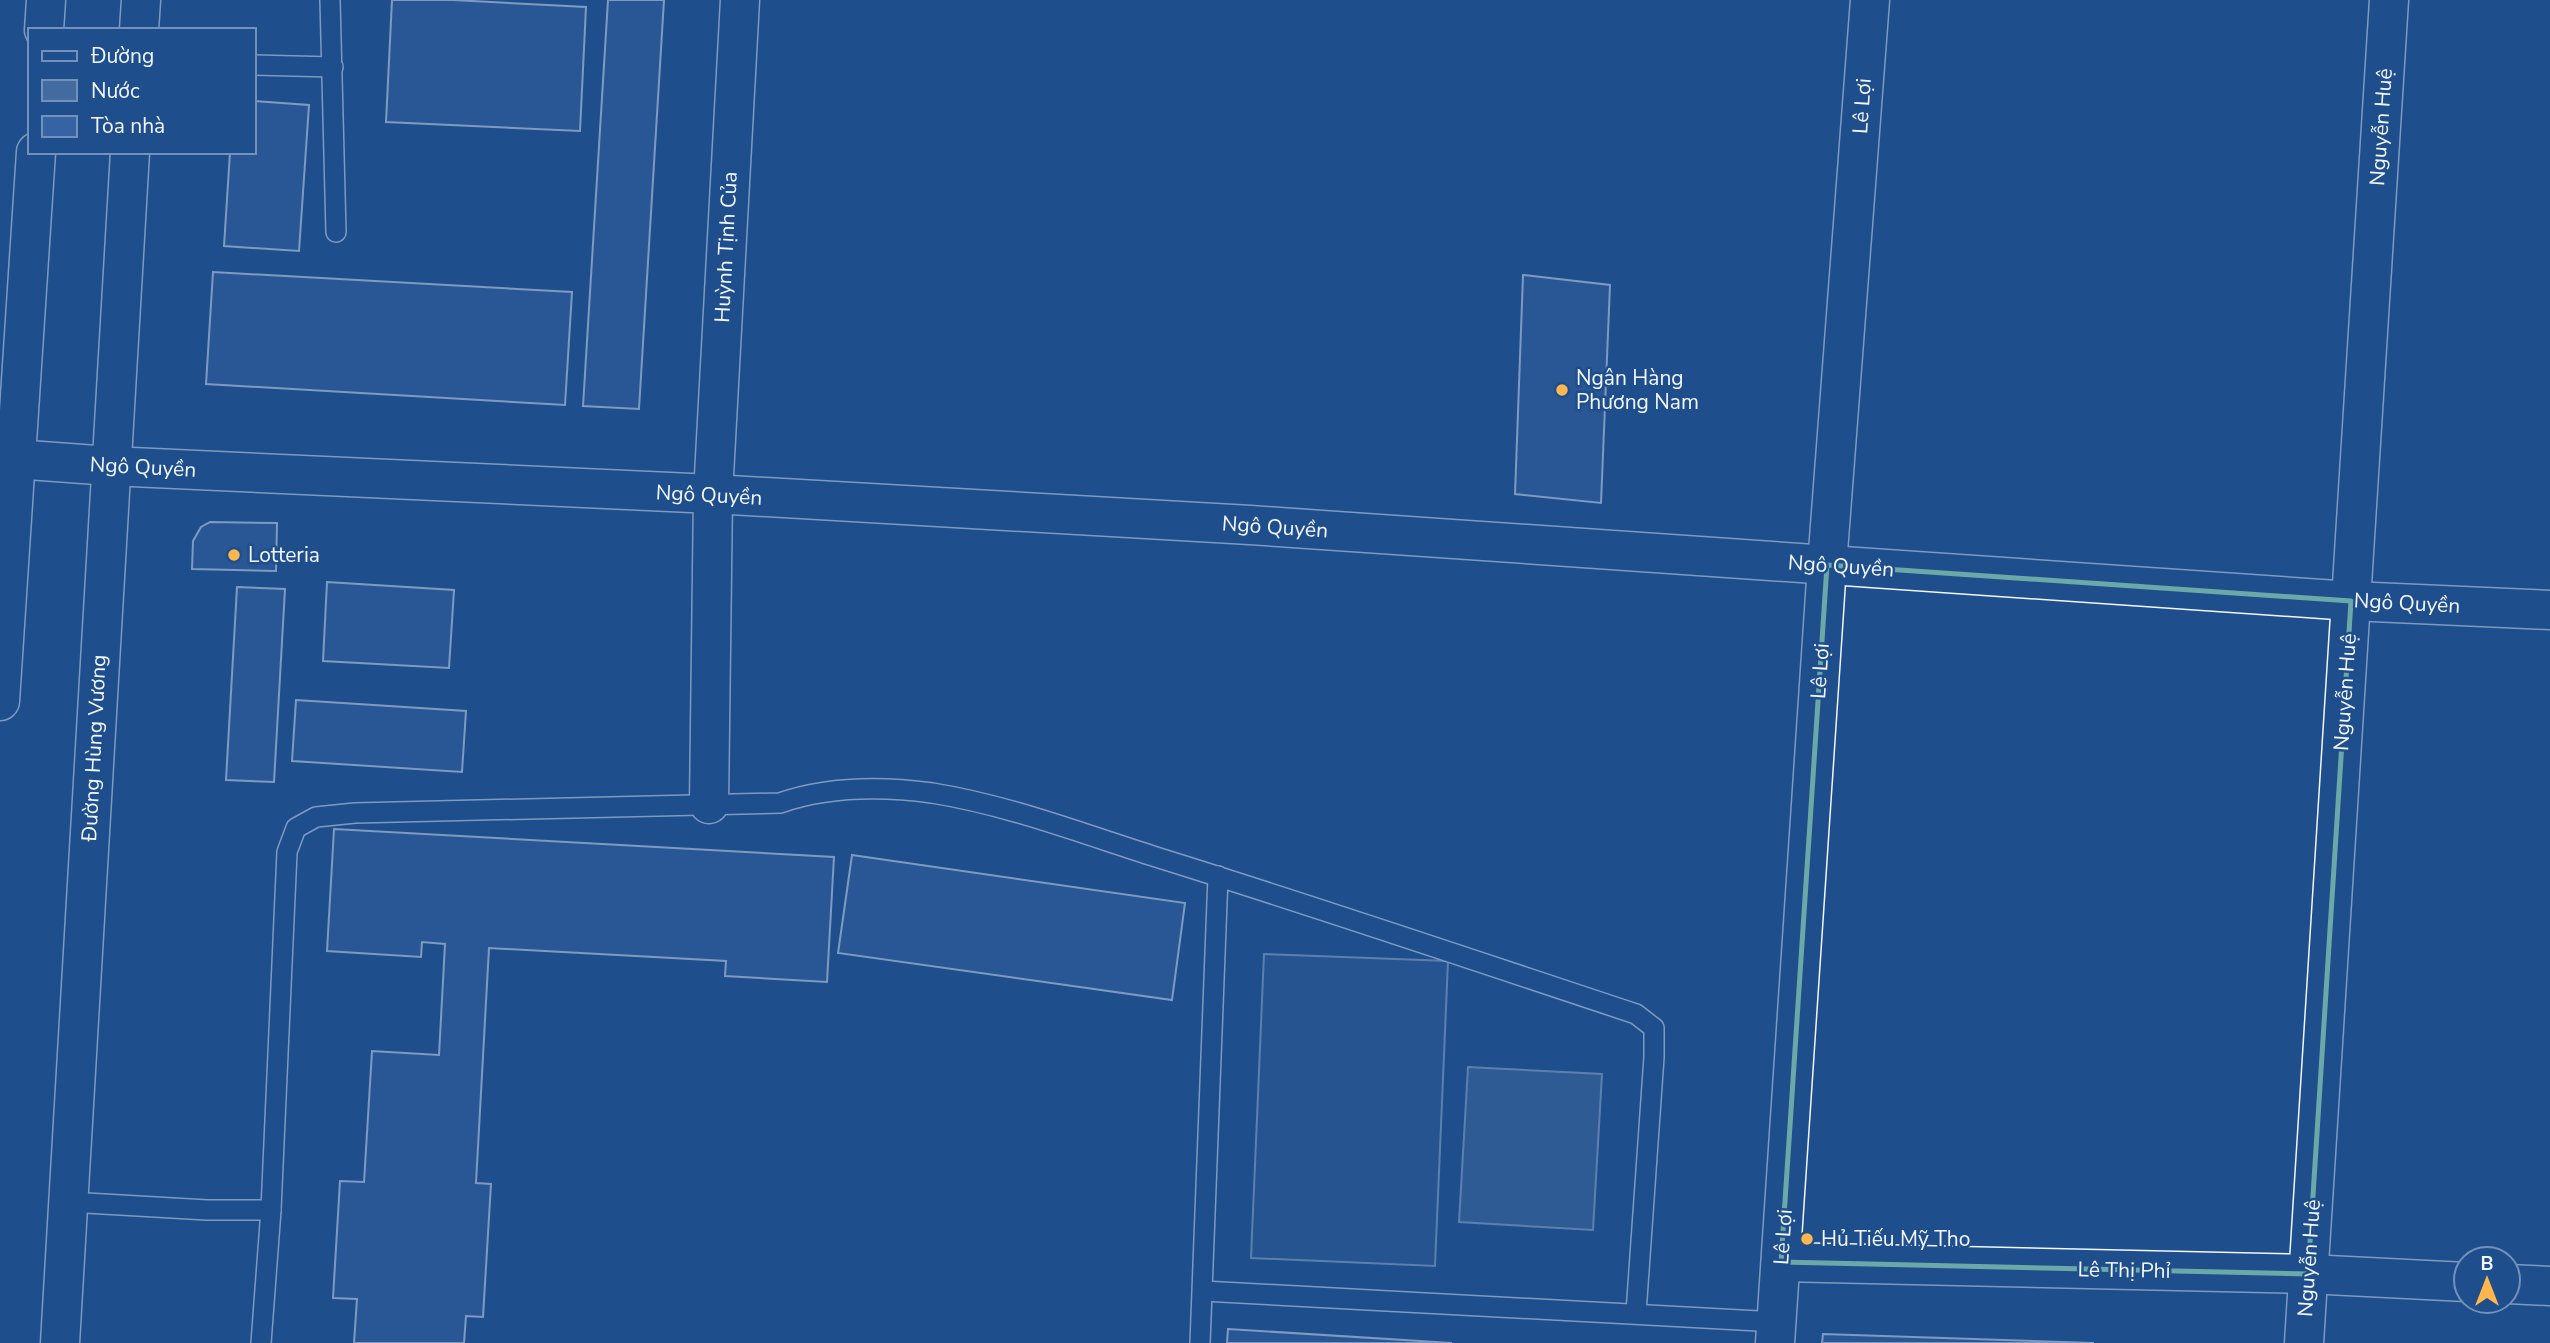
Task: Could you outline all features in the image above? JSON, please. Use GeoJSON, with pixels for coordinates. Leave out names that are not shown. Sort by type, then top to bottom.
{"type":"FeatureCollection","features":[{"type":"Feature","properties":{"kind":"street"},"geometry":{"type":"LineString","coordinates":[[44,28],[46,0]]}},
{"type":"Feature","properties":{"kind":"street"},"geometry":{"type":"LineString","coordinates":[[139,28],[141,0]]}},
{"type":"Feature","properties":{"kind":"street","name":"Huỳnh Tịnh Của"},"geometry":{"type":"LineString","coordinates":[[709,804],[713,494],[740,0]]}},
{"type":"Feature","properties":{"kind":"street","name":"Lê Lợi"},"geometry":{"type":"LineString","coordinates":[[1776,1333],[1827,565],[1870,0]]}},
{"type":"Feature","properties":{"kind":"street","name":"Nguyễn Huệ"},"geometry":{"type":"LineString","coordinates":[[2304,1343],[2389,0]]}},
{"type":"Feature","properties":{"kind":"street"},"geometry":{"type":"LineString","coordinates":[[0,701],[7,458],[36,154]]}},
{"type":"Feature","properties":{"kind":"street","name":"Đường Hùng Vương"},"geometry":{"type":"LineString","coordinates":[[60,1343],[130,154]]}},
{"type":"Feature","properties":{"kind":"street","name":"Ngô Quyền"},"geometry":{"type":"LineString","coordinates":[[7,458],[110,466],[713,494],[1264,526],[2351,601],[2550,610]]}},
{"type":"Feature","properties":{"kind":"street","name":"Lê Thị Phỉ"},"geometry":{"type":"LineString","coordinates":[[1781,1262],[2308,1274],[2452,1281]]}},
{"type":"Feature","properties":{"kind":"street"},"geometry":{"type":"LineString","coordinates":[[2522,1285],[2550,1286]]}},
{"type":"Feature","properties":{"kind":"lane"},"geometry":{"type":"LineString","coordinates":[[330,0],[337,232]]}},
{"type":"Feature","properties":{"kind":"lane"},"geometry":{"type":"LineString","coordinates":[[256,65],[333,67]]}},
{"type":"Feature","properties":{"kind":"lane"},"geometry":{"type":"LineString","coordinates":[[261,1343],[271,1210],[287,852],[296,828],[316,817],[355,813],[780,803],[806,793],[847,788],[932,793],[992,806],[1218,876],[1636,1014],[1654,1028],[1654,1070],[1636,1313]]}},
{"type":"Feature","properties":{"kind":"lane"},"geometry":{"type":"LineString","coordinates":[[1200,1343],[1218,876]]}},
{"type":"Feature","properties":{"kind":"lane"},"geometry":{"type":"LineString","coordinates":[[69,1202],[207,1210],[271,1210]]}},
{"type":"Feature","properties":{"kind":"lane"},"geometry":{"type":"LineString","coordinates":[[1203,1291],[1636,1313],[1776,1333]]}},
{"type":"Feature","properties":{"kind":"highlighted area"},"geometry":{"type":"Polygon","coordinates":[[[1827,565],[2351,601],[2308,1274],[1781,1262],[1827,565]]]}},
{"type":"Feature","properties":{"kind":"shaded area"},"geometry":{"type":"Polygon","coordinates":[[[1264,954],[1448,961],[1435,1266],[1251,1258],[1264,954]]]}},
{"type":"Feature","properties":{"kind":"water"},"geometry":{"type":"Polygon","coordinates":[[[1468,1067],[1602,1074],[1593,1230],[1459,1222],[1468,1067]]]}},
{"type":"Feature","properties":{"kind":"building"},"geometry":{"type":"Polygon","coordinates":[[[392,0],[453,0],[586,7],[580,131],[386,122],[392,0]]]}},
{"type":"Feature","properties":{"kind":"building"},"geometry":{"type":"Polygon","coordinates":[[[608,0],[664,0],[639,409],[583,406],[608,0]]]}},
{"type":"Feature","properties":{"kind":"building"},"geometry":{"type":"Polygon","coordinates":[[[256,101],[309,105],[299,251],[224,246],[230,154],[256,154],[256,101]]]}},
{"type":"Feature","properties":{"kind":"building"},"geometry":{"type":"Polygon","coordinates":[[[213,272],[572,292],[565,405],[206,384],[213,272]]]}},
{"type":"Feature","properties":{"kind":"building","name":"Ngân Hàng Phương Nam"},"geometry":{"type":"Polygon","coordinates":[[[1523,275],[1610,285],[1601,503],[1515,494],[1523,275]]]}},
{"type":"Feature","properties":{"kind":"building","name":"Lotteria"},"geometry":{"type":"Polygon","coordinates":[[[210,522],[277,523],[276,571],[192,569],[193,541],[201,527],[210,522]]]}},
{"type":"Feature","properties":{"kind":"building"},"geometry":{"type":"Polygon","coordinates":[[[327,582],[454,590],[449,668],[323,661],[327,582]]]}},
{"type":"Feature","properties":{"kind":"building"},"geometry":{"type":"Polygon","coordinates":[[[237,587],[285,589],[274,782],[226,780],[237,587]]]}},
{"type":"Feature","properties":{"kind":"building"},"geometry":{"type":"Polygon","coordinates":[[[296,700],[466,711],[462,772],[292,761],[296,700]]]}},
{"type":"Feature","properties":{"kind":"building"},"geometry":{"type":"Polygon","coordinates":[[[334,829],[834,857],[827,982],[725,976],[726,961],[489,948],[476,1183],[491,1184],[483,1317],[466,1316],[464,1343],[354,1343],[357,1299],[333,1298],[340,1181],[364,1182],[372,1051],[439,1055],[445,944],[422,942],[421,957],[327,951],[334,829]]]}},
{"type":"Feature","properties":{"kind":"building"},"geometry":{"type":"Polygon","coordinates":[[[852,855],[1185,903],[1172,1000],[838,953],[852,855]]]}},
{"type":"Feature","properties":{"kind":"building"},"geometry":{"type":"Polygon","coordinates":[[[1228,1329],[1452,1343],[1227,1343],[1228,1329]]]}},
{"type":"Feature","properties":{"kind":"building"},"geometry":{"type":"Polygon","coordinates":[[[1823,1334],[2094,1343],[1822,1343],[1823,1334]]]}},
{"type":"Feature","properties":{"kind":"place","name":"Ngân Hàng Phương Nam"},"geometry":{"type":"Point","coordinates":[1562,390]}},
{"type":"Feature","properties":{"kind":"place","name":"Lotteria"},"geometry":{"type":"Point","coordinates":[234,555]}},
{"type":"Feature","properties":{"kind":"place","name":"Hủ Tiếu Mỹ Tho"},"geometry":{"type":"Point","coordinates":[1807,1239]}}]}
